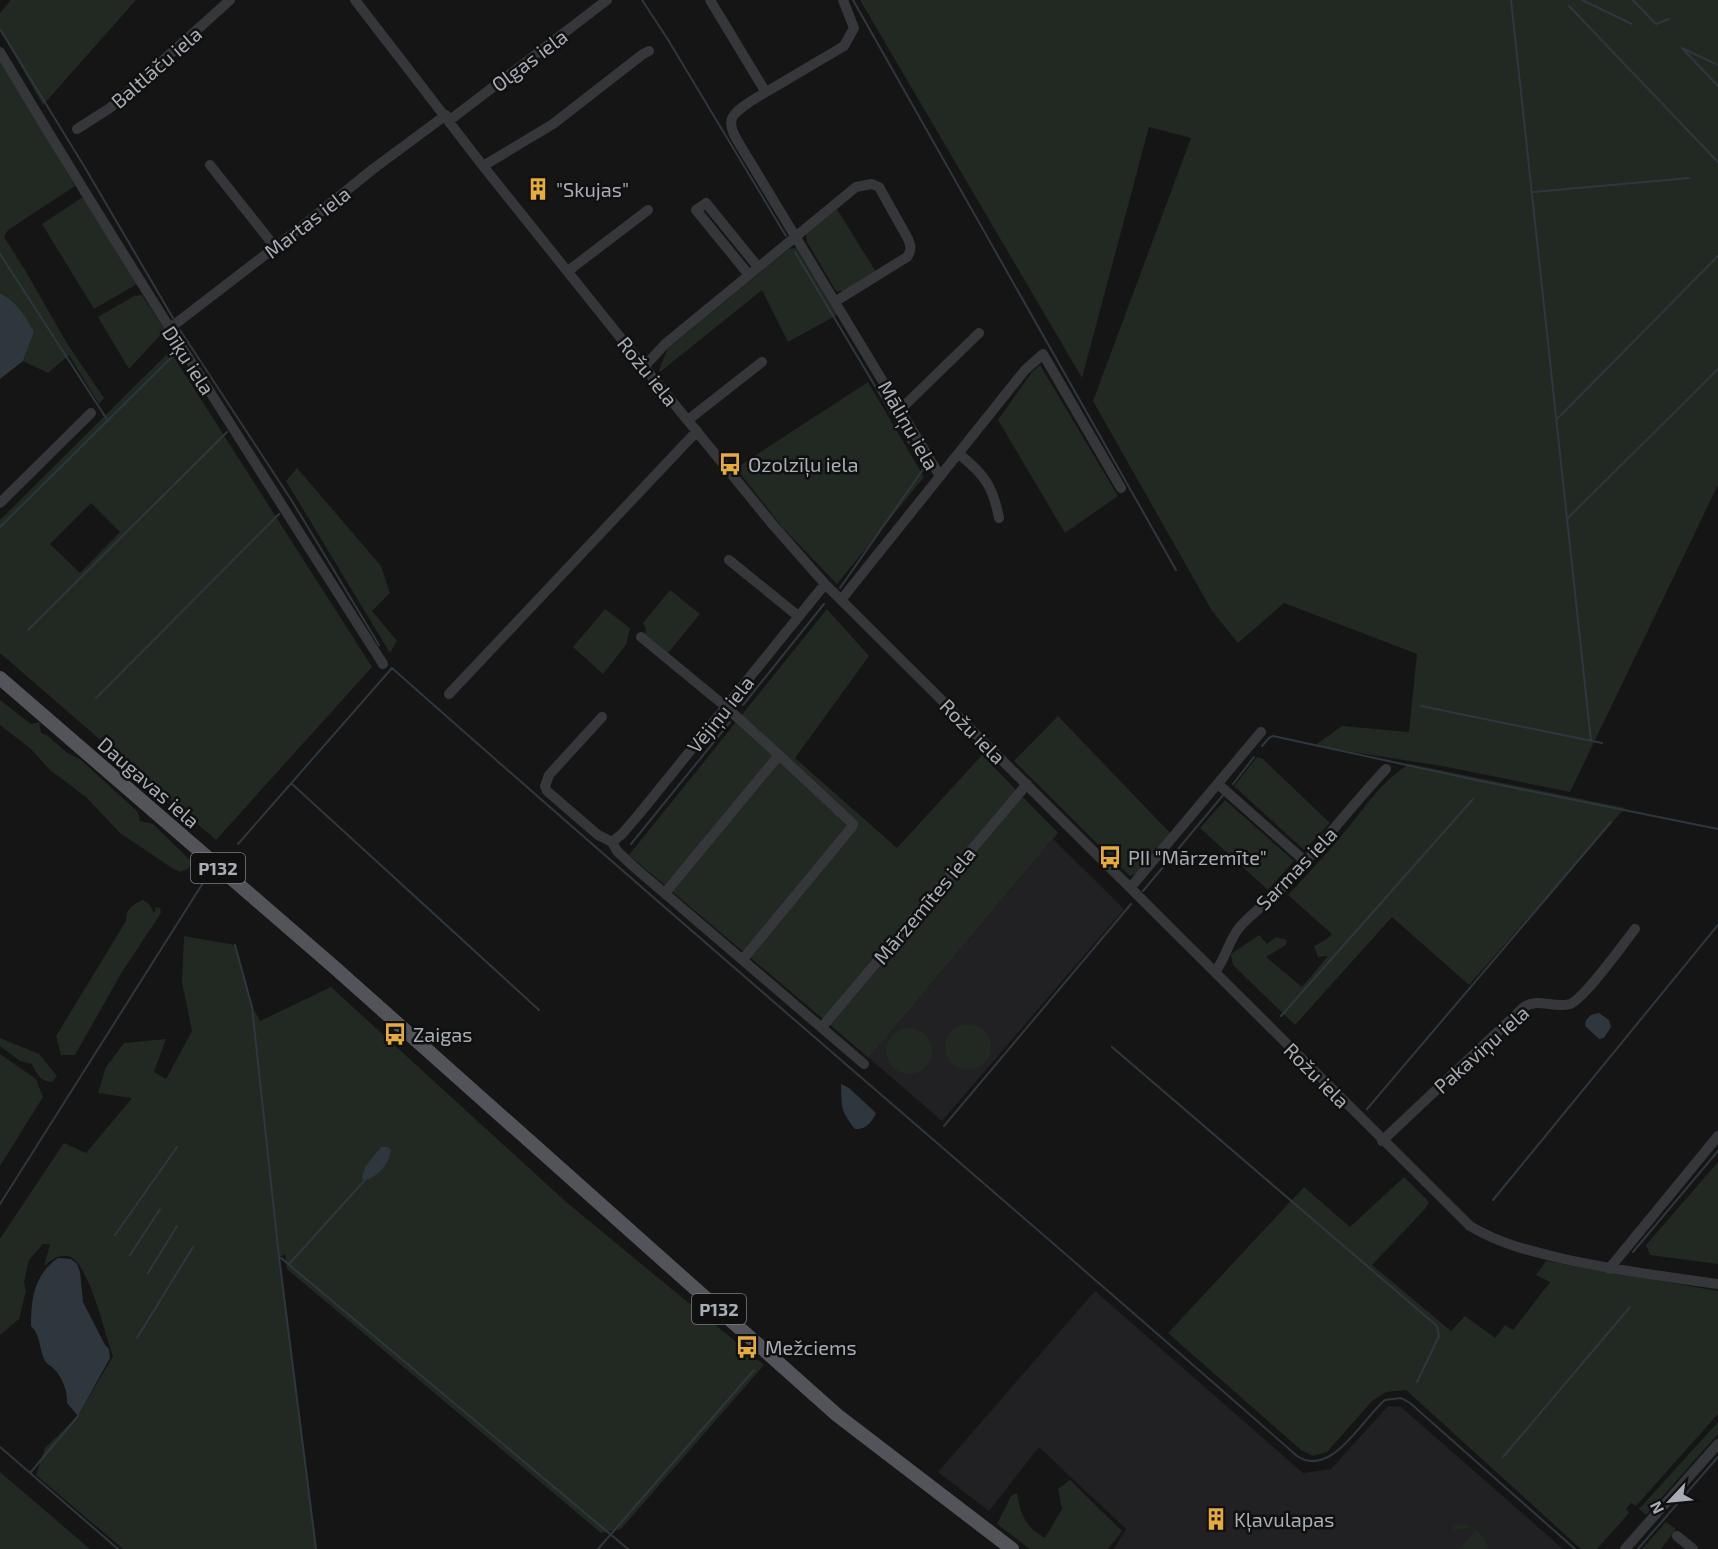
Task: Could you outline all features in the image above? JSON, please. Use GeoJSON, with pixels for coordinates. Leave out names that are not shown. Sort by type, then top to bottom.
{"type":"FeatureCollection","features":[{"type":"Feature","properties":{"kind":"main road","name":"Daugavas iela"},"geometry":{"type":"LineString","coordinates":[[0,678],[436,1058],[837,1415],[1012,1549]]}},
{"type":"Feature","properties":{"kind":"street","name":"Baltlāču iela"},"geometry":{"type":"LineString","coordinates":[[77,129],[110,108],[230,0]]}},
{"type":"Feature","properties":{"kind":"street","name":"Olgas iela"},"geometry":{"type":"LineString","coordinates":[[448,118],[607,0]]}},
{"type":"Feature","properties":{"kind":"street"},"geometry":{"type":"LineString","coordinates":[[710,0],[765,91],[844,46],[854,28],[843,0]]}},
{"type":"Feature","properties":{"kind":"street","name":"Rožu iela"},"geometry":{"type":"LineString","coordinates":[[360,2],[483,166],[654,380],[773,525],[825,584],[1131,887],[1382,1141],[1470,1226],[1488,1238],[1523,1250],[1610,1269],[1718,1284]]}},
{"type":"Feature","properties":{"kind":"street"},"geometry":{"type":"LineString","coordinates":[[483,166],[553,124],[649,51]]}},
{"type":"Feature","properties":{"kind":"street","name":"Dīķu iela"},"geometry":{"type":"LineString","coordinates":[[0,52],[170,331],[383,664]]}},
{"type":"Feature","properties":{"kind":"street","name":"Māliņu iela"},"geometry":{"type":"LineString","coordinates":[[765,91],[731,117],[732,131],[940,476],[841,600]]}},
{"type":"Feature","properties":{"kind":"street","name":"Martas iela"},"geometry":{"type":"LineString","coordinates":[[170,331],[174,325],[373,169],[448,118]]}},
{"type":"Feature","properties":{"kind":"street"},"geometry":{"type":"LineString","coordinates":[[210,165],[275,247]]}},
{"type":"Feature","properties":{"kind":"street"},"geometry":{"type":"LineString","coordinates":[[644,367],[662,348],[856,187],[872,184],[879,187],[907,237],[911,245],[910,252],[907,257],[836,301]]}},
{"type":"Feature","properties":{"kind":"street"},"geometry":{"type":"LineString","coordinates":[[749,275],[696,210],[706,203],[758,267]]}},
{"type":"Feature","properties":{"kind":"street"},"geometry":{"type":"LineString","coordinates":[[568,271],[648,210]]}},
{"type":"Feature","properties":{"kind":"street"},"geometry":{"type":"LineString","coordinates":[[900,408],[979,333]]}},
{"type":"Feature","properties":{"kind":"street"},"geometry":{"type":"LineString","coordinates":[[654,380],[662,348]]}},
{"type":"Feature","properties":{"kind":"street"},"geometry":{"type":"LineString","coordinates":[[940,476],[1025,370],[1042,354],[1121,488]]}},
{"type":"Feature","properties":{"kind":"street"},"geometry":{"type":"LineString","coordinates":[[688,420],[762,362]]}},
{"type":"Feature","properties":{"kind":"street"},"geometry":{"type":"LineString","coordinates":[[0,502],[91,413]]}},
{"type":"Feature","properties":{"kind":"street"},"geometry":{"type":"LineString","coordinates":[[449,694],[697,431]]}},
{"type":"Feature","properties":{"kind":"street"},"geometry":{"type":"LineString","coordinates":[[959,454],[985,477],[997,505],[999,518]]}},
{"type":"Feature","properties":{"kind":"street"},"geometry":{"type":"LineString","coordinates":[[729,560],[798,616]]}},
{"type":"Feature","properties":{"kind":"street","name":"Vējiņu iela"},"geometry":{"type":"LineString","coordinates":[[612,842],[622,834],[825,584]]}},
{"type":"Feature","properties":{"kind":"street"},"geometry":{"type":"LineString","coordinates":[[641,637],[726,706],[853,824],[743,959]]}},
{"type":"Feature","properties":{"kind":"street"},"geometry":{"type":"LineString","coordinates":[[602,717],[549,774],[544,786],[547,791],[598,835],[612,842],[616,851],[864,1064]]}},
{"type":"Feature","properties":{"kind":"street"},"geometry":{"type":"LineString","coordinates":[[1131,887],[1261,732]]}},
{"type":"Feature","properties":{"kind":"street"},"geometry":{"type":"LineString","coordinates":[[665,893],[779,754]]}},
{"type":"Feature","properties":{"kind":"street","name":"Sarmas iela"},"geometry":{"type":"LineString","coordinates":[[1215,972],[1224,960],[1230,940],[1239,929],[1257,908],[1280,892],[1336,828],[1349,809],[1386,769]]}},
{"type":"Feature","properties":{"kind":"street","name":"Mārzemītes iela"},"geometry":{"type":"LineString","coordinates":[[822,1027],[1027,784]]}},
{"type":"Feature","properties":{"kind":"street"},"geometry":{"type":"LineString","coordinates":[[1218,784],[1306,862]]}},
{"type":"Feature","properties":{"kind":"street","name":"Pakaviņu iela"},"geometry":{"type":"LineString","coordinates":[[1382,1141],[1524,1007],[1536,1002],[1562,1005],[1578,999],[1635,929]]}},
{"type":"Feature","properties":{"kind":"street"},"geometry":{"type":"LineString","coordinates":[[1610,1269],[1718,1136]]}},
{"type":"Feature","properties":{"kind":"street"},"geometry":{"type":"LineString","coordinates":[[1625,1549],[1718,1443]]}},
{"type":"Feature","properties":{"kind":"street"},"geometry":{"type":"LineString","coordinates":[[1677,1536],[1693,1549]]}},
{"type":"Feature","properties":{"kind":"shaded area"},"geometry":{"type":"Polygon","coordinates":[[[11,0],[136,0],[43,105],[0,30],[0,13],[11,0]]]}},
{"type":"Feature","properties":{"kind":"shaded area"},"geometry":{"type":"Polygon","coordinates":[[[860,0],[1718,0],[1718,485],[1570,792],[1442,766],[1314,746],[1342,726],[1409,732],[1417,654],[1284,603],[1238,643],[1212,611],[1093,401],[1191,138],[1149,127],[1082,378],[860,0]]]}},
{"type":"Feature","properties":{"kind":"shaded area"},"geometry":{"type":"Polygon","coordinates":[[[0,58],[75,186],[8,230],[4,237],[68,345],[104,398],[99,404],[69,355],[48,373],[23,361],[34,332],[7,297],[0,293],[0,58]]]}},
{"type":"Feature","properties":{"kind":"shaded area"},"geometry":{"type":"Polygon","coordinates":[[[83,197],[137,284],[94,309],[42,224],[83,197]]]}},
{"type":"Feature","properties":{"kind":"shaded area"},"geometry":{"type":"Polygon","coordinates":[[[837,209],[876,272],[844,291],[836,291],[807,242],[806,234],[837,209]]]}},
{"type":"Feature","properties":{"kind":"shaded area"},"geometry":{"type":"Polygon","coordinates":[[[796,248],[837,315],[788,342],[762,290],[660,372],[668,348],[789,249],[796,248]]]}},
{"type":"Feature","properties":{"kind":"shaded area"},"geometry":{"type":"Polygon","coordinates":[[[0,293],[16,305],[34,332],[23,361],[0,379],[0,293]]]}},
{"type":"Feature","properties":{"kind":"shaded area"},"geometry":{"type":"Polygon","coordinates":[[[142,295],[165,330],[129,369],[98,317],[134,296],[142,295]]]}},
{"type":"Feature","properties":{"kind":"shaded area"},"geometry":{"type":"Polygon","coordinates":[[[170,351],[372,667],[216,840],[0,653],[0,520],[170,351]],[[91,503],[50,544],[80,573],[120,532],[91,503]]]}},
{"type":"Feature","properties":{"kind":"shaded area"},"geometry":{"type":"Polygon","coordinates":[[[1040,365],[1118,496],[1065,533],[998,420],[1032,372],[1040,365]]]}},
{"type":"Feature","properties":{"kind":"shaded area"},"geometry":{"type":"Polygon","coordinates":[[[868,382],[924,477],[837,584],[782,527],[736,468],[868,382]]]}},
{"type":"Feature","properties":{"kind":"shaded area"},"geometry":{"type":"Polygon","coordinates":[[[297,468],[381,566],[390,593],[372,611],[397,641],[390,653],[286,481],[297,468]]]}},
{"type":"Feature","properties":{"kind":"shaded area"},"geometry":{"type":"Polygon","coordinates":[[[670,590],[700,614],[668,653],[645,634],[646,629],[643,623],[670,590]]]}},
{"type":"Feature","properties":{"kind":"shaded area"},"geometry":{"type":"Polygon","coordinates":[[[605,609],[630,628],[626,645],[603,674],[573,647],[605,609]]]}},
{"type":"Feature","properties":{"kind":"shaded area"},"geometry":{"type":"Polygon","coordinates":[[[827,609],[869,656],[795,758],[897,848],[982,755],[1058,833],[869,1058],[629,855],[827,609]]]}},
{"type":"Feature","properties":{"kind":"shaded area"},"geometry":{"type":"Polygon","coordinates":[[[0,700],[31,724],[39,722],[41,733],[81,760],[138,812],[140,821],[153,824],[192,862],[188,869],[180,872],[172,868],[120,833],[86,797],[50,770],[31,749],[0,725],[0,700]]]}},
{"type":"Feature","properties":{"kind":"shaded area"},"geometry":{"type":"Polygon","coordinates":[[[1058,716],[1171,834],[1138,874],[1130,876],[1014,761],[1058,716]]]}},
{"type":"Feature","properties":{"kind":"shaded area"},"geometry":{"type":"Polygon","coordinates":[[[1257,757],[1263,759],[1330,823],[1304,850],[1234,786],[1257,757]]]}},
{"type":"Feature","properties":{"kind":"shaded area"},"geometry":{"type":"Polygon","coordinates":[[[1410,764],[1625,808],[1469,985],[1392,917],[1295,1025],[1233,965],[1231,954],[1259,935],[1267,944],[1276,937],[1287,940],[1286,945],[1266,957],[1302,987],[1328,956],[1318,957],[1314,946],[1332,934],[1288,895],[1336,843],[1373,796],[1400,770],[1410,764]]]}},
{"type":"Feature","properties":{"kind":"shaded area"},"geometry":{"type":"Polygon","coordinates":[[[1225,800],[1294,861],[1268,890],[1200,828],[1225,800]]]}},
{"type":"Feature","properties":{"kind":"shaded area"},"geometry":{"type":"Polygon","coordinates":[[[1053,839],[1124,909],[942,1121],[869,1058],[1053,839]]]}},
{"type":"Feature","properties":{"kind":"shaded area"},"geometry":{"type":"Polygon","coordinates":[[[143,900],[150,905],[154,913],[156,907],[160,908],[161,913],[122,972],[75,1055],[61,1055],[56,1036],[126,921],[129,910],[143,900]]]}},
{"type":"Feature","properties":{"kind":"shaded area"},"geometry":{"type":"Polygon","coordinates":[[[184,936],[235,945],[252,1006],[260,1021],[331,987],[565,1201],[764,1365],[621,1529],[601,1533],[287,1269],[285,1254],[280,1257],[316,1549],[123,1549],[36,1475],[45,1448],[78,1416],[113,1356],[95,1300],[83,1271],[76,1261],[68,1256],[61,1256],[54,1258],[44,1266],[50,1244],[43,1244],[29,1260],[24,1282],[26,1291],[19,1319],[0,1335],[0,1239],[64,1143],[86,1153],[132,1098],[98,1093],[106,1067],[124,1043],[166,1039],[154,1072],[166,1079],[192,1031],[182,982],[184,936]]]}},
{"type":"Feature","properties":{"kind":"shaded area"},"geometry":{"type":"Polygon","coordinates":[[[1599,1013],[1609,1020],[1611,1027],[1604,1038],[1599,1039],[1585,1026],[1586,1020],[1591,1015],[1599,1013]]]}},
{"type":"Feature","properties":{"kind":"shaded area"},"geometry":{"type":"Polygon","coordinates":[[[968,1024],[984,1031],[991,1047],[984,1063],[968,1070],[952,1063],[945,1047],[952,1031],[968,1024]]]}},
{"type":"Feature","properties":{"kind":"shaded area"},"geometry":{"type":"Polygon","coordinates":[[[909,1028],[925,1035],[932,1051],[925,1067],[909,1074],[893,1067],[886,1051],[893,1035],[909,1028]]]}},
{"type":"Feature","properties":{"kind":"shaded area"},"geometry":{"type":"Polygon","coordinates":[[[0,1038],[39,1054],[57,1076],[52,1082],[42,1079],[32,1064],[20,1061],[0,1046],[0,1038]]]}},
{"type":"Feature","properties":{"kind":"shaded area"},"geometry":{"type":"Polygon","coordinates":[[[0,1054],[36,1079],[43,1097],[0,1166],[0,1054]]]}},
{"type":"Feature","properties":{"kind":"shaded area"},"geometry":{"type":"Polygon","coordinates":[[[841,1084],[849,1088],[876,1113],[865,1127],[855,1129],[844,1113],[841,1084]]]}},
{"type":"Feature","properties":{"kind":"shaded area"},"geometry":{"type":"Polygon","coordinates":[[[381,1147],[388,1147],[391,1150],[388,1160],[378,1173],[364,1181],[362,1177],[365,1167],[381,1147]]]}},
{"type":"Feature","properties":{"kind":"shaded area"},"geometry":{"type":"Polygon","coordinates":[[[1718,1162],[1718,1264],[1650,1255],[1646,1245],[1718,1162]]]}},
{"type":"Feature","properties":{"kind":"shaded area"},"geometry":{"type":"Polygon","coordinates":[[[1404,1177],[1429,1202],[1372,1265],[1451,1331],[1465,1316],[1495,1338],[1505,1325],[1513,1330],[1550,1282],[1536,1275],[1546,1261],[1718,1291],[1718,1414],[1636,1506],[1631,1503],[1626,1509],[1629,1513],[1597,1549],[1581,1549],[1406,1390],[1386,1392],[1372,1401],[1327,1452],[1313,1456],[1301,1450],[1168,1333],[1304,1187],[1350,1227],[1404,1177]]]}},
{"type":"Feature","properties":{"kind":"shaded area"},"geometry":{"type":"Polygon","coordinates":[[[58,1258],[71,1259],[77,1264],[83,1302],[109,1349],[110,1358],[78,1416],[67,1403],[64,1384],[56,1371],[46,1362],[37,1334],[31,1326],[33,1297],[39,1280],[58,1258]]]}},
{"type":"Feature","properties":{"kind":"shaded area"},"geometry":{"type":"Polygon","coordinates":[[[1095,1291],[1303,1473],[1331,1469],[1388,1406],[1401,1407],[1563,1549],[1114,1549],[1126,1529],[1039,1447],[989,1511],[938,1472],[1095,1291]]]}},
{"type":"Feature","properties":{"kind":"shaded area"},"geometry":{"type":"Polygon","coordinates":[[[1718,1422],[1718,1434],[1646,1515],[1639,1509],[1718,1422]]]}},
{"type":"Feature","properties":{"kind":"shaded area"},"geometry":{"type":"Polygon","coordinates":[[[0,1472],[90,1549],[0,1549],[0,1472]]]}},
{"type":"Feature","properties":{"kind":"shaded area"},"geometry":{"type":"Polygon","coordinates":[[[1070,1480],[1122,1531],[1108,1549],[1030,1549],[997,1524],[1011,1496],[1017,1493],[1020,1508],[1028,1525],[1045,1538],[1062,1509],[1058,1489],[1070,1480]]]}},
{"type":"Feature","properties":{"kind":"shaded area"},"geometry":{"type":"Polygon","coordinates":[[[1666,1522],[1676,1529],[1661,1549],[1642,1549],[1666,1522]]]}},
{"type":"Feature","properties":{"kind":"shaded area"},"geometry":{"type":"Polygon","coordinates":[[[1463,1524],[1472,1527],[1480,1533],[1488,1549],[1459,1549],[1474,1532],[1473,1528],[1452,1530],[1454,1526],[1463,1524]]]}},
{"type":"Feature","properties":{"kind":"waterway"},"geometry":{"type":"LineString","coordinates":[[642,0],[786,236]]}},
{"type":"Feature","properties":{"kind":"waterway"},"geometry":{"type":"LineString","coordinates":[[853,0],[1176,570]]}},
{"type":"Feature","properties":{"kind":"waterway"},"geometry":{"type":"LineString","coordinates":[[1511,0],[1591,741]]}},
{"type":"Feature","properties":{"kind":"waterway"},"geometry":{"type":"LineString","coordinates":[[1582,0],[1632,24]]}},
{"type":"Feature","properties":{"kind":"waterway"},"geometry":{"type":"LineString","coordinates":[[1633,0],[1656,24],[1669,19]]}},
{"type":"Feature","properties":{"kind":"waterway"},"geometry":{"type":"LineString","coordinates":[[1569,6],[1718,162]]}},
{"type":"Feature","properties":{"kind":"waterway"},"geometry":{"type":"LineString","coordinates":[[0,29],[173,318]]}},
{"type":"Feature","properties":{"kind":"waterway"},"geometry":{"type":"LineString","coordinates":[[1718,65],[1682,48],[1718,86]]}},
{"type":"Feature","properties":{"kind":"waterway"},"geometry":{"type":"LineString","coordinates":[[1533,192],[1689,178]]}},
{"type":"Feature","properties":{"kind":"waterway"},"geometry":{"type":"LineString","coordinates":[[795,252],[924,468],[840,588]]}},
{"type":"Feature","properties":{"kind":"waterway"},"geometry":{"type":"LineString","coordinates":[[0,254],[108,421]]}},
{"type":"Feature","properties":{"kind":"waterway"},"geometry":{"type":"LineString","coordinates":[[1557,419],[1718,256]]}},
{"type":"Feature","properties":{"kind":"waterway"},"geometry":{"type":"LineString","coordinates":[[180,330],[292,501],[379,645]]}},
{"type":"Feature","properties":{"kind":"waterway"},"geometry":{"type":"LineString","coordinates":[[0,527],[176,353]]}},
{"type":"Feature","properties":{"kind":"waterway"},"geometry":{"type":"LineString","coordinates":[[1567,519],[1718,369]]}},
{"type":"Feature","properties":{"kind":"waterway"},"geometry":{"type":"LineString","coordinates":[[28,630],[227,432]]}},
{"type":"Feature","properties":{"kind":"waterway"},"geometry":{"type":"LineString","coordinates":[[96,698],[279,514]]}},
{"type":"Feature","properties":{"kind":"waterway"},"geometry":{"type":"LineString","coordinates":[[743,705],[824,604]]}},
{"type":"Feature","properties":{"kind":"waterway"},"geometry":{"type":"LineString","coordinates":[[238,844],[392,668],[1297,1456],[1310,1461],[1322,1460],[1345,1444],[1385,1400],[1401,1398],[1410,1403],[1575,1549]]}},
{"type":"Feature","properties":{"kind":"waterway"},"geometry":{"type":"LineString","coordinates":[[1421,706],[1602,743]]}},
{"type":"Feature","properties":{"kind":"waterway"},"geometry":{"type":"LineString","coordinates":[[631,844],[730,722]]}},
{"type":"Feature","properties":{"kind":"waterway"},"geometry":{"type":"LineString","coordinates":[[1262,746],[1273,736],[1718,829]]}},
{"type":"Feature","properties":{"kind":"waterway"},"geometry":{"type":"LineString","coordinates":[[1233,784],[1254,757]]}},
{"type":"Feature","properties":{"kind":"waterway"},"geometry":{"type":"LineString","coordinates":[[292,784],[539,1010]]}},
{"type":"Feature","properties":{"kind":"waterway"},"geometry":{"type":"LineString","coordinates":[[1143,891],[1224,794]]}},
{"type":"Feature","properties":{"kind":"waterway"},"geometry":{"type":"LineString","coordinates":[[1281,1016],[1473,799]]}},
{"type":"Feature","properties":{"kind":"waterway"},"geometry":{"type":"LineString","coordinates":[[1367,1109],[1611,822]]}},
{"type":"Feature","properties":{"kind":"waterway"},"geometry":{"type":"LineString","coordinates":[[0,1204],[208,875]]}},
{"type":"Feature","properties":{"kind":"waterway"},"geometry":{"type":"LineString","coordinates":[[944,1126],[1131,904]]}},
{"type":"Feature","properties":{"kind":"waterway"},"geometry":{"type":"LineString","coordinates":[[1493,1200],[1718,925]]}},
{"type":"Feature","properties":{"kind":"waterway"},"geometry":{"type":"LineString","coordinates":[[235,945],[252,1007],[279,1257],[316,1549]]}},
{"type":"Feature","properties":{"kind":"waterway"},"geometry":{"type":"LineString","coordinates":[[1112,1047],[1437,1326],[1439,1336],[1417,1382]]}},
{"type":"Feature","properties":{"kind":"waterway"},"geometry":{"type":"LineString","coordinates":[[115,1235],[177,1147]]}},
{"type":"Feature","properties":{"kind":"waterway"},"geometry":{"type":"LineString","coordinates":[[1633,1252],[1718,1151]]}},
{"type":"Feature","properties":{"kind":"waterway"},"geometry":{"type":"LineString","coordinates":[[290,1263],[364,1181]]}},
{"type":"Feature","properties":{"kind":"waterway"},"geometry":{"type":"LineString","coordinates":[[130,1255],[160,1209]]}},
{"type":"Feature","properties":{"kind":"waterway"},"geometry":{"type":"LineString","coordinates":[[148,1273],[177,1226]]}},
{"type":"Feature","properties":{"kind":"waterway"},"geometry":{"type":"LineString","coordinates":[[137,1338],[193,1247]]}},
{"type":"Feature","properties":{"kind":"waterway"},"geometry":{"type":"LineString","coordinates":[[281,1258],[628,1549]]}},
{"type":"Feature","properties":{"kind":"waterway"},"geometry":{"type":"LineString","coordinates":[[1503,1457],[1630,1307]]}},
{"type":"Feature","properties":{"kind":"waterway"},"geometry":{"type":"LineString","coordinates":[[598,1549],[754,1370]]}},
{"type":"Feature","properties":{"kind":"waterway"},"geometry":{"type":"LineString","coordinates":[[30,1473],[78,1416]]}},
{"type":"Feature","properties":{"kind":"waterway"},"geometry":{"type":"LineString","coordinates":[[0,1447],[118,1549]]}},
{"type":"Feature","properties":{"kind":"waterway"},"geometry":{"type":"LineString","coordinates":[[1638,1549],[1718,1457]]}},
{"type":"Feature","properties":{"kind":"place","name":"\"Skujas\""},"geometry":{"type":"Point","coordinates":[538,189]}},
{"type":"Feature","properties":{"kind":"place","name":"Ozolzīļu iela"},"geometry":{"type":"Point","coordinates":[730,464]}},
{"type":"Feature","properties":{"kind":"place","name":"PII \"Mārzemīte\""},"geometry":{"type":"Point","coordinates":[1110,857]}},
{"type":"Feature","properties":{"kind":"place","name":"Zaigas"},"geometry":{"type":"Point","coordinates":[395,1034]}},
{"type":"Feature","properties":{"kind":"place","name":"Mežciems"},"geometry":{"type":"Point","coordinates":[747,1347]}},
{"type":"Feature","properties":{"kind":"place","name":"Kļavulapas"},"geometry":{"type":"Point","coordinates":[1216,1519]}}]}
